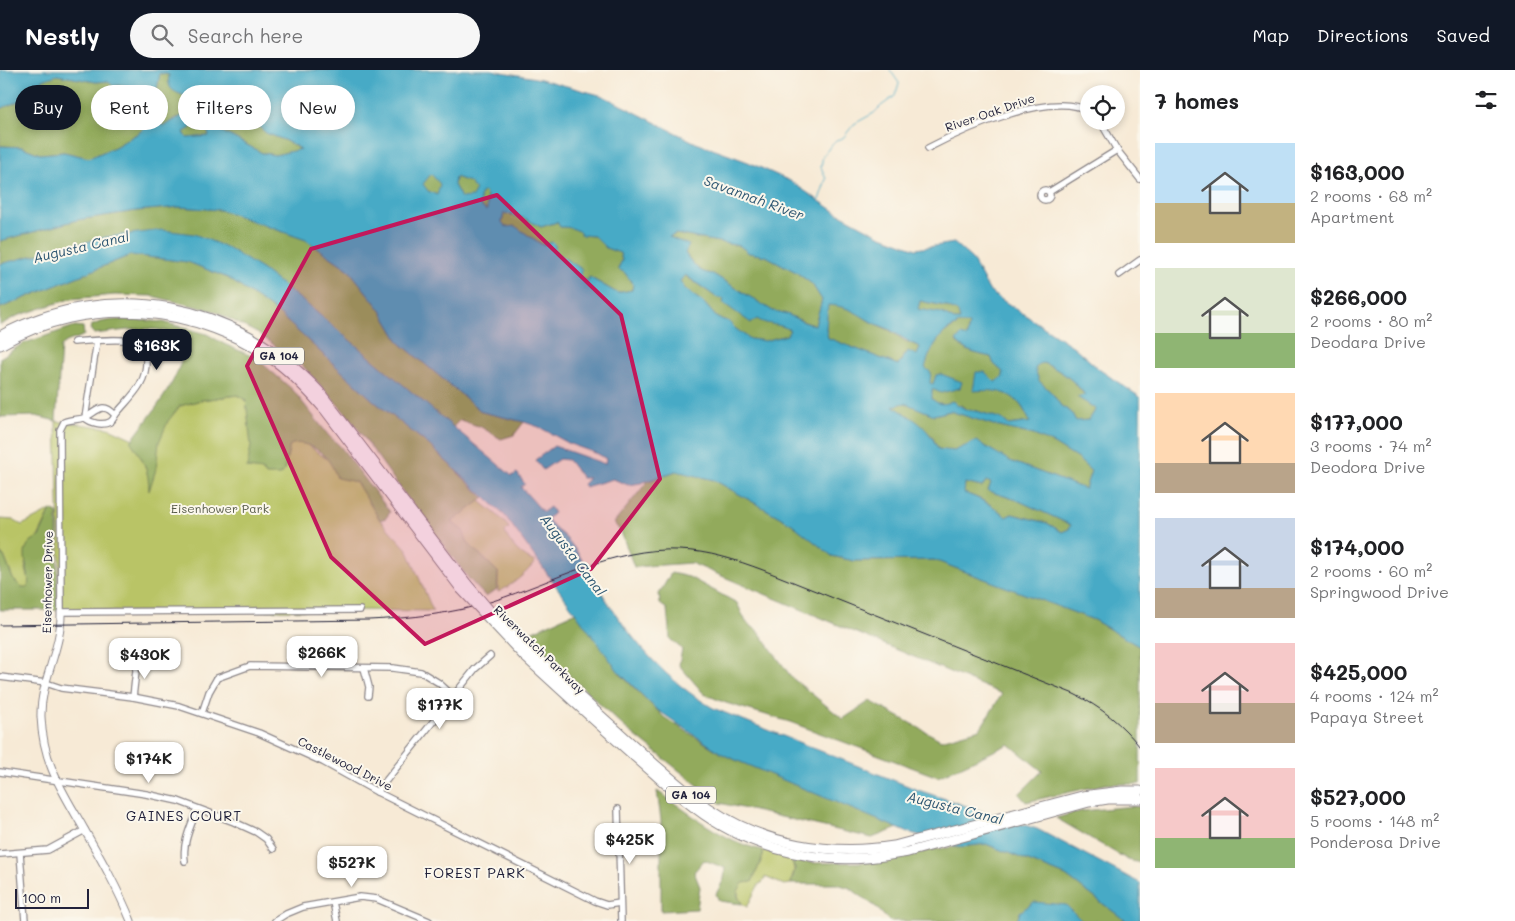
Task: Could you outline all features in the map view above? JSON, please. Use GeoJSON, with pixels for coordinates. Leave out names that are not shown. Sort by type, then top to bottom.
{"type":"FeatureCollection","features":[{"type":"Feature","properties":{"kind":"main road","name":"Riverwatch Parkway"},"geometry":{"type":"LineString","coordinates":[[0,336],[37,319],[60,312],[104,305],[131,304],[179,309],[218,320],[243,332],[261,342],[293,365],[319,391],[464,587]]}},
{"type":"Feature","properties":{"kind":"main road","name":"Riverwatch Parkway"},"geometry":{"type":"LineString","coordinates":[[0,345],[56,321],[93,314],[136,311],[155,313],[200,323],[247,344],[279,364],[308,391],[464,587],[526,653],[678,795],[696,809],[757,842],[776,848],[822,857],[865,858],[908,852],[1067,807],[1108,799],[1140,799]]}},
{"type":"Feature","properties":{"kind":"main road","name":"Riverwatch Parkway"},"geometry":{"type":"LineString","coordinates":[[526,653],[675,782],[709,808],[729,820],[769,837],[814,848],[867,850],[894,846],[1082,796],[1122,791],[1140,791]]}},
{"type":"Feature","properties":{"kind":"street","name":"River Oak Drive"},"geometry":{"type":"LineString","coordinates":[[928,148],[967,130],[1031,107],[1058,105],[1080,108]]}},
{"type":"Feature","properties":{"kind":"street"},"geometry":{"type":"LineString","coordinates":[[1105,130],[1117,150],[1140,180]]}},
{"type":"Feature","properties":{"kind":"street"},"geometry":{"type":"LineString","coordinates":[[1050,192],[1117,150]]}},
{"type":"Feature","properties":{"kind":"street"},"geometry":{"type":"LineString","coordinates":[[1119,275],[1140,260]]}},
{"type":"Feature","properties":{"kind":"street"},"geometry":{"type":"LineString","coordinates":[[74,342],[134,340],[144,347],[146,353],[144,378],[128,402],[115,414],[114,418],[110,422],[100,424],[91,423],[85,418]]}},
{"type":"Feature","properties":{"kind":"street"},"geometry":{"type":"LineString","coordinates":[[85,418],[97,341]]}},
{"type":"Feature","properties":{"kind":"street"},"geometry":{"type":"LineString","coordinates":[[85,418],[102,408],[109,409],[115,414]]}},
{"type":"Feature","properties":{"kind":"street","name":"Eisenhower Drive"},"geometry":{"type":"LineString","coordinates":[[85,418],[64,422],[60,430],[61,612],[58,644],[42,698],[43,741],[57,782],[131,921]]}},
{"type":"Feature","properties":{"kind":"street"},"geometry":{"type":"LineString","coordinates":[[61,612],[360,610]]}},
{"type":"Feature","properties":{"kind":"street"},"geometry":{"type":"LineString","coordinates":[[377,792],[475,669],[490,656]]}},
{"type":"Feature","properties":{"kind":"street"},"geometry":{"type":"LineString","coordinates":[[133,697],[137,662]]}},
{"type":"Feature","properties":{"kind":"street"},"geometry":{"type":"LineString","coordinates":[[202,713],[209,692],[217,678],[250,666],[393,668],[421,672],[439,683],[453,696]]}},
{"type":"Feature","properties":{"kind":"street"},"geometry":{"type":"LineString","coordinates":[[364,668],[369,687],[368,696]]}},
{"type":"Feature","properties":{"kind":"street","name":"Castlewood Drive"},"geometry":{"type":"LineString","coordinates":[[0,677],[46,683],[61,688],[133,697],[179,706],[259,733],[323,762],[377,792],[595,901],[608,905],[620,903]]}},
{"type":"Feature","properties":{"kind":"street"},"geometry":{"type":"LineString","coordinates":[[0,772],[146,794],[178,801],[256,832],[266,839],[272,849]]}},
{"type":"Feature","properties":{"kind":"street"},"geometry":{"type":"LineString","coordinates":[[185,861],[184,852],[187,837],[197,809]]}},
{"type":"Feature","properties":{"kind":"street"},"geometry":{"type":"LineString","coordinates":[[618,810],[621,921]]}},
{"type":"Feature","properties":{"kind":"street"},"geometry":{"type":"LineString","coordinates":[[0,854],[48,850],[84,830]]}},
{"type":"Feature","properties":{"kind":"street"},"geometry":{"type":"LineString","coordinates":[[20,853],[25,921]]}},
{"type":"Feature","properties":{"kind":"street"},"geometry":{"type":"LineString","coordinates":[[275,921],[303,907],[360,897],[377,899],[429,921]]}},
{"type":"Feature","properties":{"kind":"street"},"geometry":{"type":"LineString","coordinates":[[333,902],[337,921]]}},
{"type":"Feature","properties":{"kind":"highlighted area"},"geometry":{"type":"Polygon","coordinates":[[[497,195],[621,315],[660,479],[591,569],[425,644],[331,557],[247,366],[311,249],[497,195]]]}},
{"type":"Feature","properties":{"kind":"green space"},"geometry":{"type":"Polygon","coordinates":[[[159,73],[169,75],[178,87],[178,119],[177,117],[168,123],[168,85],[158,85],[159,73]]]}},
{"type":"Feature","properties":{"kind":"green space"},"geometry":{"type":"Polygon","coordinates":[[[57,75],[96,82],[108,81],[112,85],[91,85],[91,130],[142,130],[140,132],[115,147],[89,158],[64,152],[40,154],[22,147],[0,146],[0,109],[15,102],[15,130],[81,130],[81,85],[38,85],[42,80],[57,75]]]}},
{"type":"Feature","properties":{"kind":"green space"},"geometry":{"type":"Polygon","coordinates":[[[183,130],[207,130],[209,136],[187,138],[183,130]]]}},
{"type":"Feature","properties":{"kind":"green space"},"geometry":{"type":"Polygon","coordinates":[[[219,130],[264,130],[301,150],[275,155],[262,153],[219,130]]]}},
{"type":"Feature","properties":{"kind":"green space"},"geometry":{"type":"Polygon","coordinates":[[[431,174],[441,184],[437,195],[428,191],[422,184],[431,174]]]}},
{"type":"Feature","properties":{"kind":"green space"},"geometry":{"type":"Polygon","coordinates":[[[455,177],[469,182],[476,190],[472,198],[461,198],[454,185],[455,177]]]}},
{"type":"Feature","properties":{"kind":"green space"},"geometry":{"type":"Polygon","coordinates":[[[484,191],[487,196],[488,211],[480,206],[480,194],[484,191]]]}},
{"type":"Feature","properties":{"kind":"green space"},"geometry":{"type":"Polygon","coordinates":[[[179,207],[221,210],[306,240],[348,269],[380,309],[400,343],[482,412],[524,422],[514,435],[501,439],[481,427],[460,420],[453,427],[309,306],[263,270],[228,248],[106,237],[0,264],[0,241],[77,220],[179,207]]]}},
{"type":"Feature","properties":{"kind":"green space"},"geometry":{"type":"Polygon","coordinates":[[[504,213],[526,219],[541,227],[557,222],[560,227],[572,228],[582,235],[594,236],[606,248],[620,253],[625,273],[633,284],[632,290],[617,293],[590,277],[588,281],[581,278],[581,269],[525,233],[506,227],[502,222],[504,213]]]}},
{"type":"Feature","properties":{"kind":"green space"},"geometry":{"type":"Polygon","coordinates":[[[676,234],[740,246],[749,253],[766,256],[796,272],[812,284],[822,300],[815,325],[784,313],[773,311],[713,274],[700,270],[669,237],[676,234]]]}},
{"type":"Feature","properties":{"kind":"green space"},"geometry":{"type":"Polygon","coordinates":[[[131,255],[188,262],[228,278],[278,313],[375,402],[429,445],[484,498],[453,521],[453,523],[463,531],[468,543],[498,572],[497,589],[486,597],[469,579],[350,418],[301,364],[257,333],[214,311],[152,296],[115,295],[70,299],[17,316],[0,325],[0,308],[131,255]]]}},
{"type":"Feature","properties":{"kind":"green space"},"geometry":{"type":"Polygon","coordinates":[[[684,275],[716,297],[724,299],[761,321],[784,326],[790,330],[787,335],[765,341],[750,339],[728,321],[717,318],[704,303],[685,289],[680,281],[684,275]]]}},
{"type":"Feature","properties":{"kind":"green space"},"geometry":{"type":"Polygon","coordinates":[[[920,301],[945,306],[958,312],[960,320],[954,320],[942,313],[917,309],[920,301]]]}},
{"type":"Feature","properties":{"kind":"green space"},"geometry":{"type":"Polygon","coordinates":[[[827,305],[836,305],[858,312],[869,321],[920,347],[917,355],[905,354],[898,365],[828,338],[826,329],[827,305]]]}},
{"type":"Feature","properties":{"kind":"green space"},"geometry":{"type":"Polygon","coordinates":[[[115,320],[163,322],[207,334],[224,344],[256,358],[293,390],[329,436],[340,446],[390,512],[386,518],[380,520],[356,482],[337,478],[327,459],[313,447],[301,444],[290,445],[284,471],[281,475],[266,475],[262,470],[247,468],[251,446],[246,400],[238,395],[201,400],[180,406],[168,421],[159,442],[156,469],[149,491],[148,477],[144,465],[131,442],[172,384],[182,351],[178,339],[164,331],[148,329],[94,334],[90,329],[96,323],[115,320]]]}},
{"type":"Feature","properties":{"kind":"green space"},"geometry":{"type":"Polygon","coordinates":[[[959,324],[969,324],[967,337],[956,341],[959,345],[972,352],[991,357],[994,364],[1003,372],[1004,377],[995,382],[985,372],[976,376],[974,390],[994,390],[1009,394],[1020,404],[1030,422],[1009,425],[1002,419],[977,411],[967,410],[961,405],[937,403],[931,398],[932,389],[962,383],[940,374],[936,375],[933,384],[930,383],[925,367],[929,353],[938,339],[945,332],[959,324]]]}},
{"type":"Feature","properties":{"kind":"green space"},"geometry":{"type":"Polygon","coordinates":[[[75,326],[83,327],[84,335],[61,346],[56,421],[36,416],[0,417],[0,358],[22,344],[75,326]]]}},
{"type":"Feature","properties":{"kind":"green space"},"geometry":{"type":"Polygon","coordinates":[[[1043,363],[1072,380],[1085,396],[1078,397],[1096,409],[1089,420],[1076,421],[1071,412],[1061,406],[1052,393],[1039,381],[1035,369],[1039,364],[1043,363]]]}},
{"type":"Feature","properties":{"kind":"green space","name":"Eisenhower Park"},"geometry":{"type":"Polygon","coordinates":[[[238,395],[356,480],[380,520],[407,549],[433,611],[61,612],[56,421],[109,428],[140,442],[180,406],[201,400],[238,395]]]}},
{"type":"Feature","properties":{"kind":"green space"},"geometry":{"type":"Polygon","coordinates":[[[905,402],[934,415],[950,411],[1000,427],[1034,435],[1054,444],[1078,459],[1091,471],[1085,489],[1010,461],[977,442],[954,451],[937,449],[933,437],[893,406],[905,402]]]}},
{"type":"Feature","properties":{"kind":"green space"},"geometry":{"type":"Polygon","coordinates":[[[676,471],[714,480],[792,524],[832,556],[854,561],[934,560],[1094,620],[1140,647],[1140,784],[1106,784],[1026,802],[1019,794],[1042,771],[1009,744],[938,777],[790,722],[726,703],[704,694],[679,665],[682,649],[670,639],[667,609],[660,604],[659,594],[671,573],[689,577],[737,603],[746,622],[759,632],[792,678],[843,719],[870,701],[941,740],[980,729],[1002,694],[691,563],[634,567],[621,532],[614,523],[647,482],[676,471]]]}},
{"type":"Feature","properties":{"kind":"green space"},"geometry":{"type":"Polygon","coordinates":[[[986,480],[991,483],[988,491],[1017,500],[1071,525],[1069,529],[1062,532],[1047,523],[1012,514],[1006,517],[986,502],[963,493],[965,483],[982,487],[986,480]]]}},
{"type":"Feature","properties":{"kind":"green space"},"geometry":{"type":"Polygon","coordinates":[[[480,501],[509,528],[505,532],[513,546],[521,554],[535,562],[518,579],[498,592],[498,572],[468,543],[463,531],[453,523],[453,521],[480,501]]]}},
{"type":"Feature","properties":{"kind":"green space"},"geometry":{"type":"Polygon","coordinates":[[[51,510],[25,564],[29,581],[28,587],[21,588],[13,579],[4,556],[0,554],[0,519],[13,520],[22,525],[51,510]]]}},
{"type":"Feature","properties":{"kind":"green space"},"geometry":{"type":"Polygon","coordinates":[[[51,510],[57,513],[58,610],[0,610],[0,554],[4,556],[13,579],[21,587],[28,587],[29,580],[25,552],[31,541],[39,537],[51,510]]]}},
{"type":"Feature","properties":{"kind":"green space"},"geometry":{"type":"Polygon","coordinates":[[[576,612],[621,675],[665,718],[724,755],[898,828],[872,838],[720,803],[623,726],[526,634],[576,612]]]}},
{"type":"Feature","properties":{"kind":"green space"},"geometry":{"type":"Polygon","coordinates":[[[657,791],[721,834],[748,846],[763,850],[763,856],[752,882],[743,883],[738,891],[738,897],[742,904],[719,901],[716,894],[724,879],[725,868],[704,860],[694,872],[700,887],[697,909],[661,911],[661,820],[657,791]]]}},
{"type":"Feature","properties":{"kind":"green space"},"geometry":{"type":"Polygon","coordinates":[[[1140,807],[1140,863],[1128,860],[1056,818],[1082,811],[1140,807]]]}},
{"type":"Feature","properties":{"kind":"green space"},"geometry":{"type":"Polygon","coordinates":[[[986,844],[1066,876],[1126,921],[1082,921],[1066,905],[1020,912],[1017,921],[889,921],[876,907],[850,888],[837,884],[791,884],[795,869],[791,860],[816,863],[879,862],[936,849],[986,844]]]}},
{"type":"Feature","properties":{"kind":"green space"},"geometry":{"type":"Polygon","coordinates":[[[763,850],[791,860],[794,870],[791,884],[784,885],[765,877],[762,883],[759,884],[747,907],[739,899],[738,892],[743,882],[752,882],[763,856],[763,850]]]}},
{"type":"Feature","properties":{"kind":"water","name":"Savannah River"},"geometry":{"type":"Polygon","coordinates":[[[0,70],[491,70],[541,79],[603,96],[696,143],[748,162],[790,181],[836,212],[879,235],[916,249],[954,243],[972,259],[990,292],[1074,347],[1100,370],[1140,397],[1140,647],[1094,620],[934,560],[854,561],[832,556],[792,524],[714,480],[676,471],[641,483],[628,485],[613,479],[585,487],[583,484],[589,478],[582,478],[568,460],[559,459],[543,470],[535,460],[554,446],[605,464],[606,459],[598,454],[570,444],[539,427],[482,412],[400,343],[380,309],[348,269],[306,240],[221,210],[180,207],[136,211],[77,220],[0,241],[0,146],[22,147],[40,154],[64,152],[89,158],[115,147],[142,130],[168,130],[168,124],[178,118],[178,130],[188,130],[184,132],[187,138],[209,136],[207,130],[219,130],[262,153],[275,155],[301,149],[263,130],[271,130],[271,85],[178,85],[178,93],[171,89],[169,75],[160,73],[158,85],[112,85],[108,81],[96,82],[57,75],[42,80],[41,85],[15,85],[15,103],[0,109],[0,70]],[[431,174],[423,184],[428,191],[437,195],[440,184],[431,174]],[[455,177],[454,185],[461,198],[472,197],[476,190],[469,182],[455,177]],[[484,191],[480,194],[480,206],[487,211],[487,196],[484,191]],[[504,213],[502,222],[506,227],[515,226],[542,245],[552,242],[555,245],[556,253],[582,269],[581,278],[588,281],[589,277],[617,293],[632,290],[633,284],[625,273],[618,269],[622,260],[620,253],[606,248],[594,236],[582,235],[572,228],[560,227],[557,222],[541,227],[526,219],[504,213]],[[676,234],[669,237],[689,245],[685,253],[700,270],[713,274],[773,311],[784,313],[815,325],[822,300],[812,284],[796,272],[766,256],[749,253],[740,246],[676,234]],[[685,275],[680,281],[685,289],[704,303],[717,318],[728,321],[750,339],[765,341],[787,335],[790,330],[757,319],[751,323],[723,303],[724,299],[716,297],[685,275]],[[920,301],[918,309],[942,313],[954,320],[960,320],[958,312],[945,306],[920,301]],[[828,305],[826,329],[828,338],[898,365],[908,351],[917,355],[920,347],[854,312],[828,305]],[[959,324],[941,336],[930,354],[925,368],[931,372],[930,383],[933,384],[936,375],[941,374],[962,382],[960,388],[941,393],[932,389],[932,399],[941,404],[952,401],[967,410],[977,411],[1002,419],[1009,425],[1030,422],[1020,405],[1008,395],[993,391],[973,391],[976,372],[985,372],[995,382],[1003,377],[1003,372],[994,364],[991,357],[977,354],[959,345],[956,341],[961,335],[967,337],[969,324],[959,324]],[[1043,363],[1039,364],[1035,369],[1039,381],[1052,393],[1061,406],[1071,412],[1076,421],[1089,420],[1096,409],[1077,397],[1085,395],[1072,380],[1056,369],[1043,363]],[[905,403],[893,406],[920,424],[930,434],[938,449],[954,451],[976,441],[1010,461],[1085,489],[1091,471],[1078,459],[1054,444],[1034,435],[1000,427],[950,411],[934,415],[905,403]],[[986,481],[982,487],[965,483],[964,493],[997,509],[1006,517],[1012,514],[1047,523],[1062,532],[1069,529],[1071,525],[1017,500],[988,491],[991,483],[986,481]]]}},
{"type":"Feature","properties":{"kind":"water","name":"Augusta Canal"},"geometry":{"type":"Polygon","coordinates":[[[162,230],[194,234],[228,248],[263,270],[309,306],[512,476],[517,473],[525,484],[521,487],[543,512],[550,507],[554,513],[548,518],[551,524],[574,548],[629,632],[667,674],[696,697],[713,708],[918,790],[1037,829],[1140,883],[1140,921],[1126,921],[1066,876],[986,844],[961,847],[904,831],[724,755],[656,709],[618,671],[505,516],[429,445],[375,402],[278,313],[228,278],[188,262],[131,255],[0,308],[0,264],[106,237],[162,230]]]}},
{"type":"Feature","properties":{"kind":"water"},"geometry":{"type":"Polygon","coordinates":[[[1034,902],[1066,905],[1082,921],[1017,921],[1020,912],[1034,902]]]}},
{"type":"Feature","properties":{"kind":"waterway"},"geometry":{"type":"LineString","coordinates":[[819,200],[826,179],[821,167],[823,156],[832,144],[836,140],[843,138],[854,124],[874,113],[895,96],[899,83],[890,70]]}},
{"type":"Feature","properties":{"kind":"railway"},"geometry":{"type":"LineString","coordinates":[[0,625],[369,620],[416,617],[493,601],[584,567],[631,554],[679,550],[701,552],[763,570],[1074,694],[1110,717],[1140,747]]}},
{"type":"Feature","properties":{"kind":"district","name":"GAINES COURT"},"geometry":{"type":"Point","coordinates":[184,816]}},
{"type":"Feature","properties":{"kind":"district","name":"FOREST PARK"},"geometry":{"type":"Point","coordinates":[475,873]}}]}
